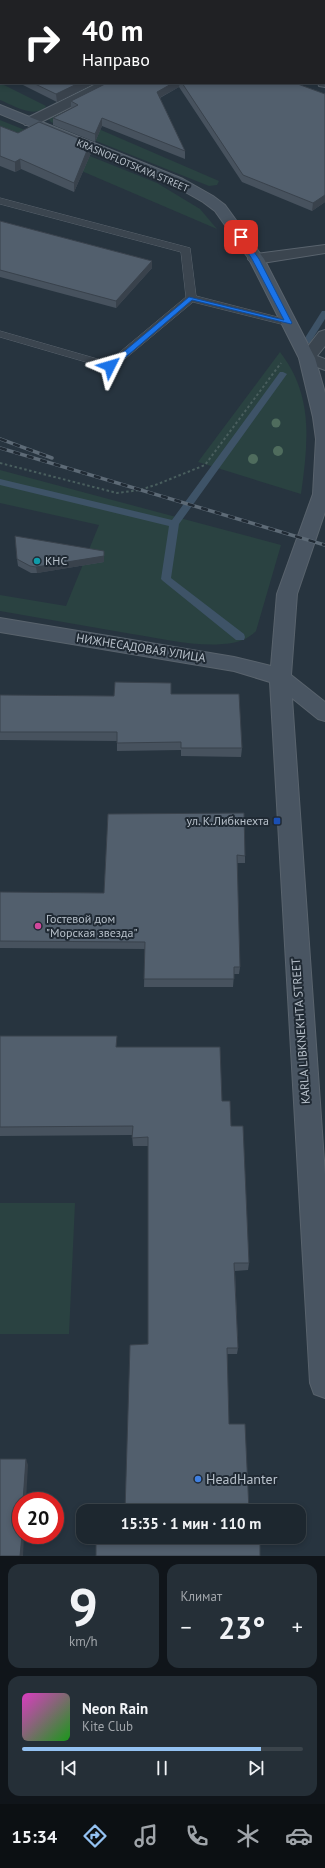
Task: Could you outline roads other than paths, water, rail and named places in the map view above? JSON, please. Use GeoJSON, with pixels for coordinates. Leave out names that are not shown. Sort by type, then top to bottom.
{"type":"FeatureCollection","features":[{"type":"Feature","properties":{"kind":"street"},"geometry":{"type":"LineString","coordinates":[[30,122],[106,84]]}},
{"type":"Feature","properties":{"kind":"street","name":"KRASNOFLOTSKAYA STREET"},"geometry":{"type":"LineString","coordinates":[[0,109],[178,182],[208,199],[226,215],[256,259],[307,358],[322,417],[325,439],[324,495],[287,594],[280,678]]}},
{"type":"Feature","properties":{"kind":"street"},"geometry":{"type":"LineString","coordinates":[[256,259],[325,249]]}},
{"type":"Feature","properties":{"kind":"street"},"geometry":{"type":"LineString","coordinates":[[325,335],[307,358],[325,365]]}},
{"type":"Feature","properties":{"kind":"street","name":"НИЖНЕСАДОВАЯ УЛИЦА"},"geometry":{"type":"LineString","coordinates":[[0,625],[234,664],[256,669],[280,678],[325,713]]}},
{"type":"Feature","properties":{"kind":"street","name":"KARLA LIBKNEKHTA STREET"},"geometry":{"type":"LineString","coordinates":[[280,678],[325,1383]]}},
{"type":"Feature","properties":{"kind":"lane"},"geometry":{"type":"LineString","coordinates":[[0,201],[186,250],[191,298]]}},
{"type":"Feature","properties":{"kind":"lane"},"geometry":{"type":"LineString","coordinates":[[191,298],[288,323]]}},
{"type":"Feature","properties":{"kind":"lane"},"geometry":{"type":"LineString","coordinates":[[0,334],[110,366],[191,298]]}},
{"type":"Feature","properties":{"kind":"waterway"},"geometry":{"type":"LineString","coordinates":[[307,341],[325,313]]}},
{"type":"Feature","properties":{"kind":"waterway"},"geometry":{"type":"LineString","coordinates":[[174,524],[283,374]]}},
{"type":"Feature","properties":{"kind":"waterway"},"geometry":{"type":"LineString","coordinates":[[0,482],[174,524]]}},
{"type":"Feature","properties":{"kind":"waterway"},"geometry":{"type":"LineString","coordinates":[[174,524],[166,579],[240,637]]}},
{"type":"Feature","properties":{"kind":"railway"},"geometry":{"type":"LineString","coordinates":[[0,439],[52,458]]}},
{"type":"Feature","properties":{"kind":"railway"},"geometry":{"type":"LineString","coordinates":[[0,448],[325,545]]}},
{"type":"Feature","properties":{"kind":"place","name":"КНС"},"geometry":{"type":"Point","coordinates":[37,561]}},
{"type":"Feature","properties":{"kind":"place","name":"ул. К.Либкнехта"},"geometry":{"type":"Point","coordinates":[277,821]}},
{"type":"Feature","properties":{"kind":"place","name":"Гостевой дом \"Морская звезда\""},"geometry":{"type":"Point","coordinates":[38,926]}},
{"type":"Feature","properties":{"kind":"place","name":"HeadHanter"},"geometry":{"type":"Point","coordinates":[198,1479]}}]}
